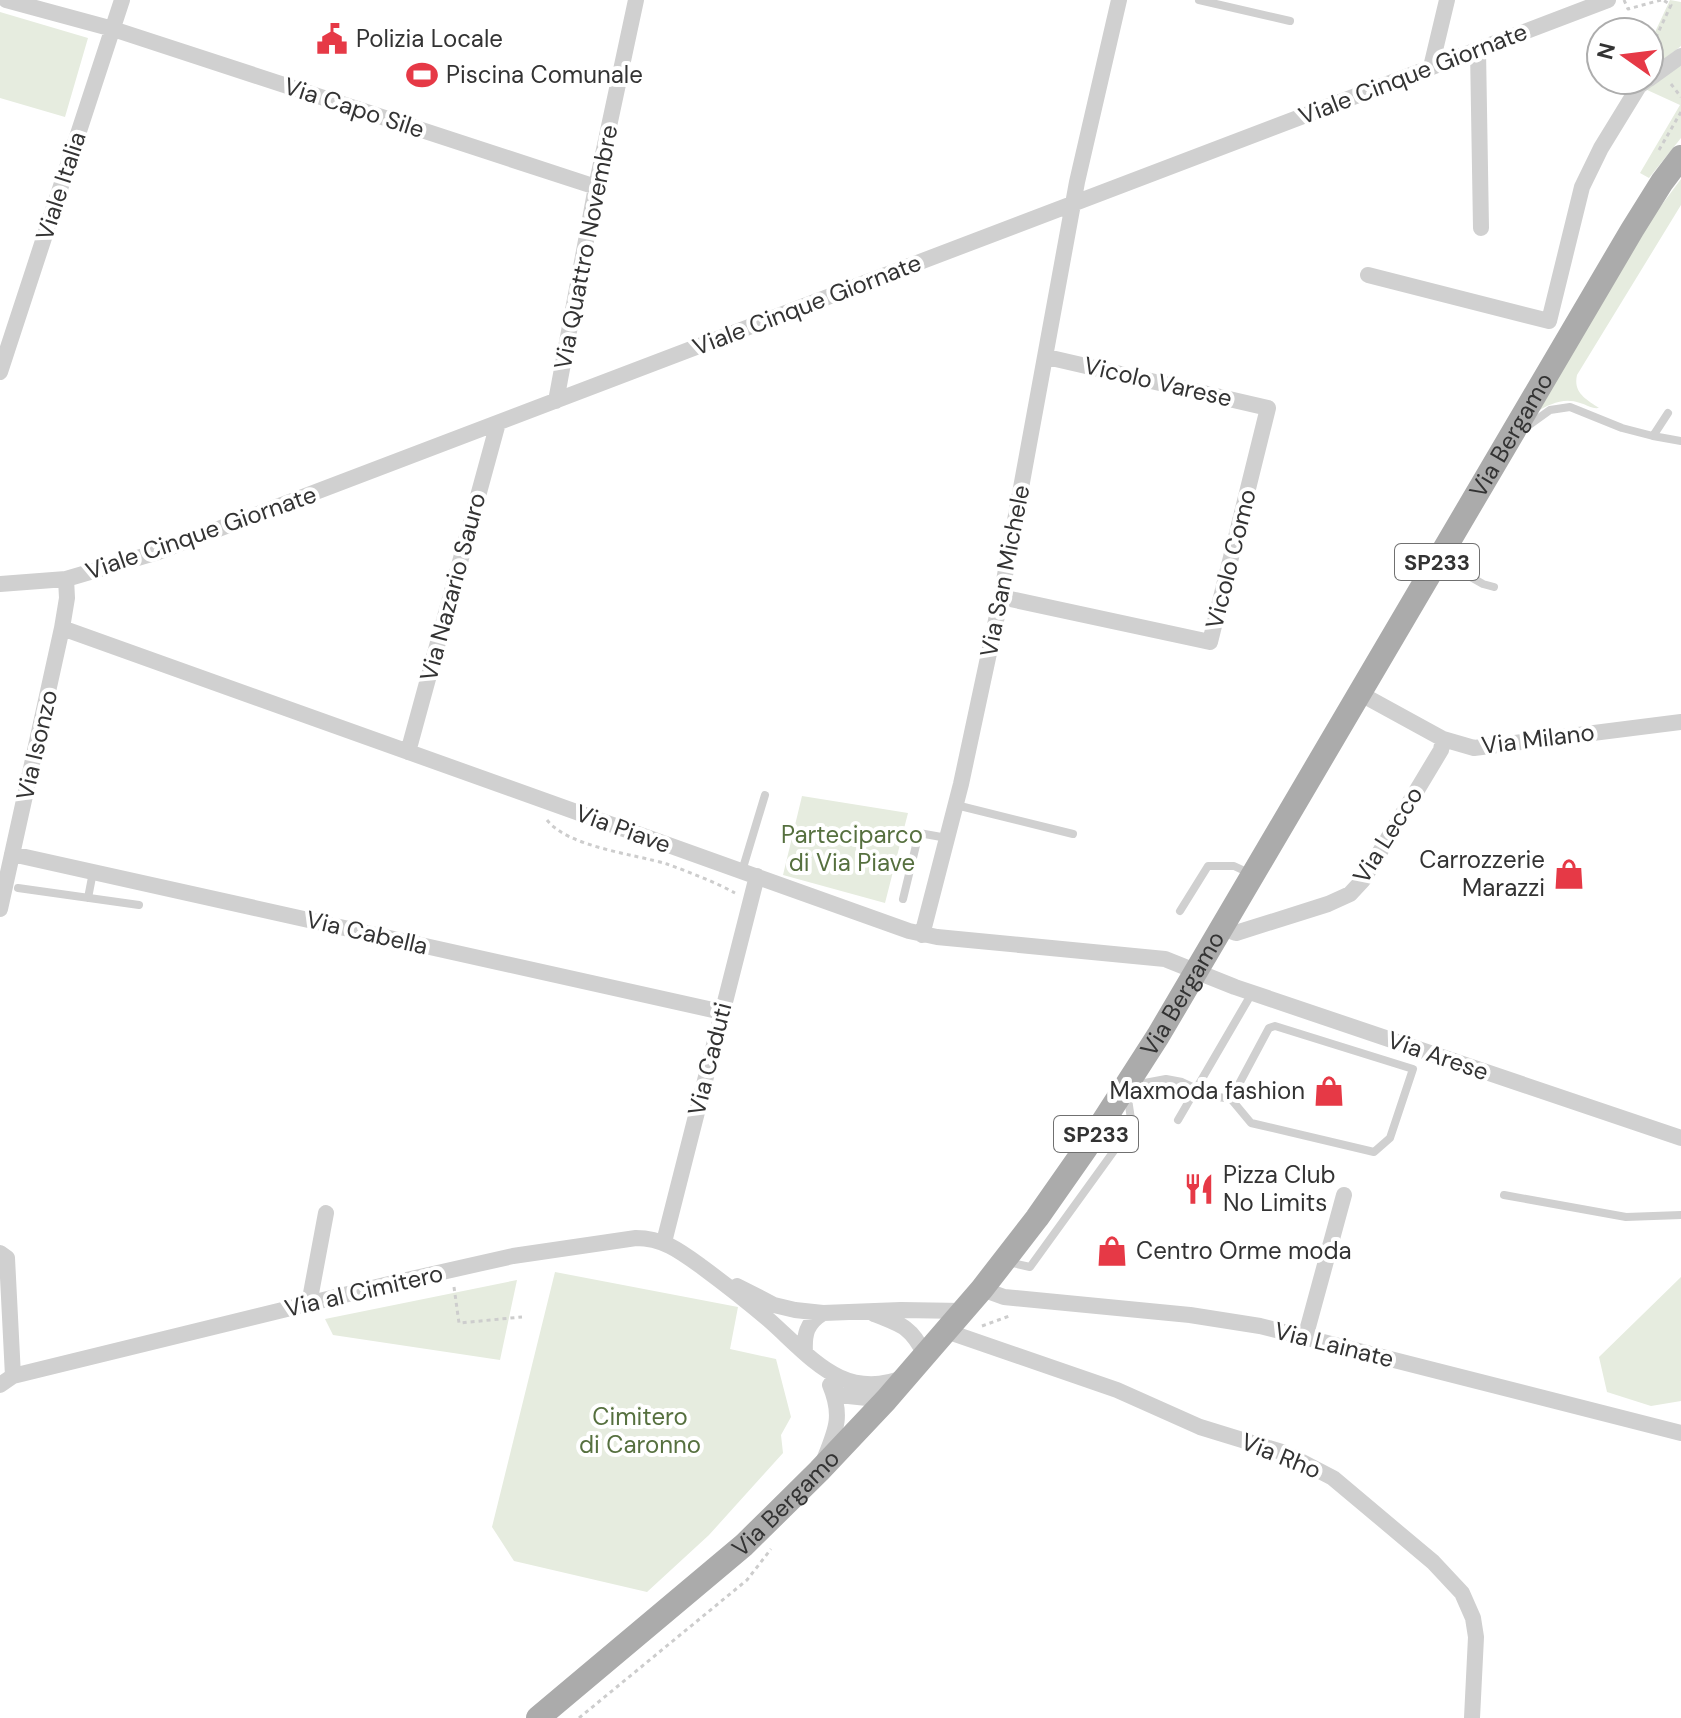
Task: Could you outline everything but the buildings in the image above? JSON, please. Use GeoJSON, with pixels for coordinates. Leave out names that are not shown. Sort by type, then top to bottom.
{"type":"FeatureCollection","features":[{"type":"Feature","properties":{"kind":"main road","name":"Via Bergamo"},"geometry":{"type":"LineString","coordinates":[[538,1718],[744,1545],[819,1471],[925,1355],[955,1334],[963,1311],[1004,1261],[1126,1087],[1632,230],[1681,157]]}},
{"type":"Feature","properties":{"kind":"street","name":"Via Capo Sile"},"geometry":{"type":"LineString","coordinates":[[6,0],[113,29],[596,187]]}},
{"type":"Feature","properties":{"kind":"street","name":"Viale Italia"},"geometry":{"type":"LineString","coordinates":[[0,372],[122,0]]}},
{"type":"Feature","properties":{"kind":"street","name":"Via Quattro Novembre"},"geometry":{"type":"LineString","coordinates":[[556,401],[596,187],[636,0]]}},
{"type":"Feature","properties":{"kind":"street","name":"Via San Michele"},"geometry":{"type":"LineString","coordinates":[[922,935],[956,805],[1001,597],[1077,182],[1119,0]]}},
{"type":"Feature","properties":{"kind":"street"},"geometry":{"type":"LineString","coordinates":[[1431,67],[1447,0]]}},
{"type":"Feature","properties":{"kind":"street","name":"Viale Cinque Giornate"},"geometry":{"type":"LineString","coordinates":[[0,584],[66,579],[158,552],[1608,0]]}},
{"type":"Feature","properties":{"kind":"street"},"geometry":{"type":"LineString","coordinates":[[1478,50],[1481,228]]}},
{"type":"Feature","properties":{"kind":"street"},"geometry":{"type":"LineString","coordinates":[[1368,275],[1549,321],[1582,187],[1632,96]]}},
{"type":"Feature","properties":{"kind":"street","name":"Vicolo Varese"},"geometry":{"type":"LineString","coordinates":[[1047,357],[1268,408]]}},
{"type":"Feature","properties":{"kind":"street","name":"Vicolo Como"},"geometry":{"type":"LineString","coordinates":[[1001,597],[1210,642],[1268,408]]}},
{"type":"Feature","properties":{"kind":"street","name":"Via Nazario Sauro"},"geometry":{"type":"LineString","coordinates":[[408,752],[498,423]]}},
{"type":"Feature","properties":{"kind":"street","name":"Via Isonzo"},"geometry":{"type":"LineString","coordinates":[[0,909],[62,628],[67,598],[66,579]]}},
{"type":"Feature","properties":{"kind":"street","name":"Via Piave"},"geometry":{"type":"LineString","coordinates":[[62,628],[922,935],[1165,959],[1197,970]]}},
{"type":"Feature","properties":{"kind":"street","name":"Via Milano"},"geometry":{"type":"LineString","coordinates":[[1359,693],[1443,739],[1474,748],[1681,722]]}},
{"type":"Feature","properties":{"kind":"street","name":"Via Lecco"},"geometry":{"type":"LineString","coordinates":[[1222,928],[1236,933],[1350,894],[1363,880],[1441,750],[1443,739]]}},
{"type":"Feature","properties":{"kind":"street","name":"Via Cabella"},"geometry":{"type":"LineString","coordinates":[[12,854],[722,1012]]}},
{"type":"Feature","properties":{"kind":"street","name":"Via Caduti"},"geometry":{"type":"LineString","coordinates":[[664,1242],[722,1012],[749,874]]}},
{"type":"Feature","properties":{"kind":"street","name":"Via Arese"},"geometry":{"type":"LineString","coordinates":[[1197,970],[1252,993],[1681,1138]]}},
{"type":"Feature","properties":{"kind":"street"},"geometry":{"type":"LineString","coordinates":[[1305,1338],[1344,1195]]}},
{"type":"Feature","properties":{"kind":"street"},"geometry":{"type":"LineString","coordinates":[[309,1304],[326,1213]]}},
{"type":"Feature","properties":{"kind":"street","name":"Via al Cimitero"},"geometry":{"type":"LineString","coordinates":[[6,1381],[309,1304],[539,1252],[636,1238],[664,1242]]}},
{"type":"Feature","properties":{"kind":"street"},"geometry":{"type":"LineString","coordinates":[[664,1242],[710,1273],[835,1377],[864,1385],[907,1376]]}},
{"type":"Feature","properties":{"kind":"street"},"geometry":{"type":"LineString","coordinates":[[0,1253],[7,1258],[6,1381]]}},
{"type":"Feature","properties":{"kind":"street"},"geometry":{"type":"LineString","coordinates":[[710,1273],[774,1305],[795,1310],[823,1313],[963,1311]]}},
{"type":"Feature","properties":{"kind":"street","name":"Via Lainate"},"geometry":{"type":"LineString","coordinates":[[982,1289],[994,1295],[1018,1299],[1226,1319],[1681,1433]]}},
{"type":"Feature","properties":{"kind":"street"},"geometry":{"type":"LineString","coordinates":[[869,1312],[908,1329],[915,1335],[925,1355]]}},
{"type":"Feature","properties":{"kind":"street"},"geometry":{"type":"LineString","coordinates":[[823,1313],[812,1320],[804,1336],[812,1359],[830,1385],[839,1395],[886,1400]]}},
{"type":"Feature","properties":{"kind":"street","name":"Via Rho"},"geometry":{"type":"LineString","coordinates":[[955,1334],[1117,1390],[1200,1427],[1285,1453],[1333,1478],[1433,1562],[1462,1593],[1473,1618],[1476,1637],[1472,1718]]}},
{"type":"Feature","properties":{"kind":"street"},"geometry":{"type":"LineString","coordinates":[[819,1471],[836,1431],[839,1406],[830,1385]]}},
{"type":"Feature","properties":{"kind":"lane"},"geometry":{"type":"LineString","coordinates":[[1199,0],[1236,4],[1290,21]]}},
{"type":"Feature","properties":{"kind":"lane"},"geometry":{"type":"LineString","coordinates":[[1510,437],[1550,410],[1561,407],[1581,409],[1622,428],[1681,441]]}},
{"type":"Feature","properties":{"kind":"lane"},"geometry":{"type":"LineString","coordinates":[[1653,436],[1668,413]]}},
{"type":"Feature","properties":{"kind":"lane"},"geometry":{"type":"LineString","coordinates":[[1439,559],[1494,587]]}},
{"type":"Feature","properties":{"kind":"lane"},"geometry":{"type":"LineString","coordinates":[[749,874],[765,795]]}},
{"type":"Feature","properties":{"kind":"lane"},"geometry":{"type":"LineString","coordinates":[[956,805],[1073,834]]}},
{"type":"Feature","properties":{"kind":"lane"},"geometry":{"type":"LineString","coordinates":[[903,899],[919,833],[947,838]]}},
{"type":"Feature","properties":{"kind":"lane"},"geometry":{"type":"LineString","coordinates":[[1180,911],[1208,866],[1234,866],[1252,875]]}},
{"type":"Feature","properties":{"kind":"lane"},"geometry":{"type":"LineString","coordinates":[[88,898],[93,872]]}},
{"type":"Feature","properties":{"kind":"lane"},"geometry":{"type":"LineString","coordinates":[[18,888],[139,905]]}},
{"type":"Feature","properties":{"kind":"lane"},"geometry":{"type":"LineString","coordinates":[[1178,1120],[1252,993]]}},
{"type":"Feature","properties":{"kind":"lane"},"geometry":{"type":"LineString","coordinates":[[1126,1087],[1166,1079],[1231,1099],[1251,1123],[1374,1152],[1390,1138],[1413,1069],[1275,1026],[1269,1028],[1231,1099]]}},
{"type":"Feature","properties":{"kind":"lane"},"geometry":{"type":"LineString","coordinates":[[1504,1195],[1626,1217],[1681,1215]]}},
{"type":"Feature","properties":{"kind":"path"},"geometry":{"type":"LineString","coordinates":[[1624,0],[1628,9],[1662,0],[1671,5],[1665,18]]}},
{"type":"Feature","properties":{"kind":"path"},"geometry":{"type":"LineString","coordinates":[[544,800],[543,810],[554,829],[577,839],[668,865],[735,892],[731,906]]}},
{"type":"Feature","properties":{"kind":"path"},"geometry":{"type":"LineString","coordinates":[[453,1283],[459,1323],[522,1317]]}},
{"type":"Feature","properties":{"kind":"path"},"geometry":{"type":"LineString","coordinates":[[955,1334],[1023,1314]]}},
{"type":"Feature","properties":{"kind":"path"},"geometry":{"type":"LineString","coordinates":[[579,1718],[747,1580],[776,1543]]}},
{"type":"Feature","properties":{"kind":"green space"},"geometry":{"type":"Polygon","coordinates":[[[1670,0],[1681,2],[1681,46],[1665,58],[1665,16],[1663,16],[1670,0]]]}},
{"type":"Feature","properties":{"kind":"green space"},"geometry":{"type":"Polygon","coordinates":[[[0,12],[88,38],[65,117],[0,98],[0,12]]]}},
{"type":"Feature","properties":{"kind":"green space"},"geometry":{"type":"Polygon","coordinates":[[[1681,65],[1681,138],[1649,178],[1640,173],[1680,105],[1660,96],[1665,96],[1665,76],[1681,65]]]}},
{"type":"Feature","properties":{"kind":"green space"},"geometry":{"type":"Polygon","coordinates":[[[1681,179],[1681,205],[1577,375],[1579,391],[1599,408],[1563,401],[1536,412],[1640,234],[1681,179]]]}},
{"type":"Feature","properties":{"kind":"green space","name":"Parteciparco di Via Piave"},"geometry":{"type":"Polygon","coordinates":[[[802,796],[908,813],[885,903],[783,875],[802,796]]]}},
{"type":"Feature","properties":{"kind":"green space","name":"Cimitero di Caronno"},"geometry":{"type":"Polygon","coordinates":[[[555,1272],[738,1307],[730,1349],[776,1359],[791,1417],[781,1435],[783,1453],[709,1535],[647,1592],[514,1561],[492,1527],[555,1272]]]}},
{"type":"Feature","properties":{"kind":"green space"},"geometry":{"type":"Polygon","coordinates":[[[1681,1277],[1681,1401],[1651,1406],[1607,1392],[1599,1357],[1681,1277]]]}},
{"type":"Feature","properties":{"kind":"green space"},"geometry":{"type":"Polygon","coordinates":[[[517,1280],[500,1360],[333,1335],[325,1319],[517,1280]]]}},
{"type":"Feature","properties":{"kind":"place","name":"Polizia Locale"},"geometry":{"type":"Point","coordinates":[332,39]}},
{"type":"Feature","properties":{"kind":"place","name":"Piscina Comunale"},"geometry":{"type":"Point","coordinates":[422,75]}},
{"type":"Feature","properties":{"kind":"place","name":"Carrozzerie Marazzi"},"geometry":{"type":"Point","coordinates":[1569,874]}},
{"type":"Feature","properties":{"kind":"place","name":"Maxmoda fashion"},"geometry":{"type":"Point","coordinates":[1329,1091]}},
{"type":"Feature","properties":{"kind":"place","name":"Pizza Club No Limits"},"geometry":{"type":"Point","coordinates":[1199,1189]}},
{"type":"Feature","properties":{"kind":"place","name":"Centro Orme moda"},"geometry":{"type":"Point","coordinates":[1112,1251]}}]}
